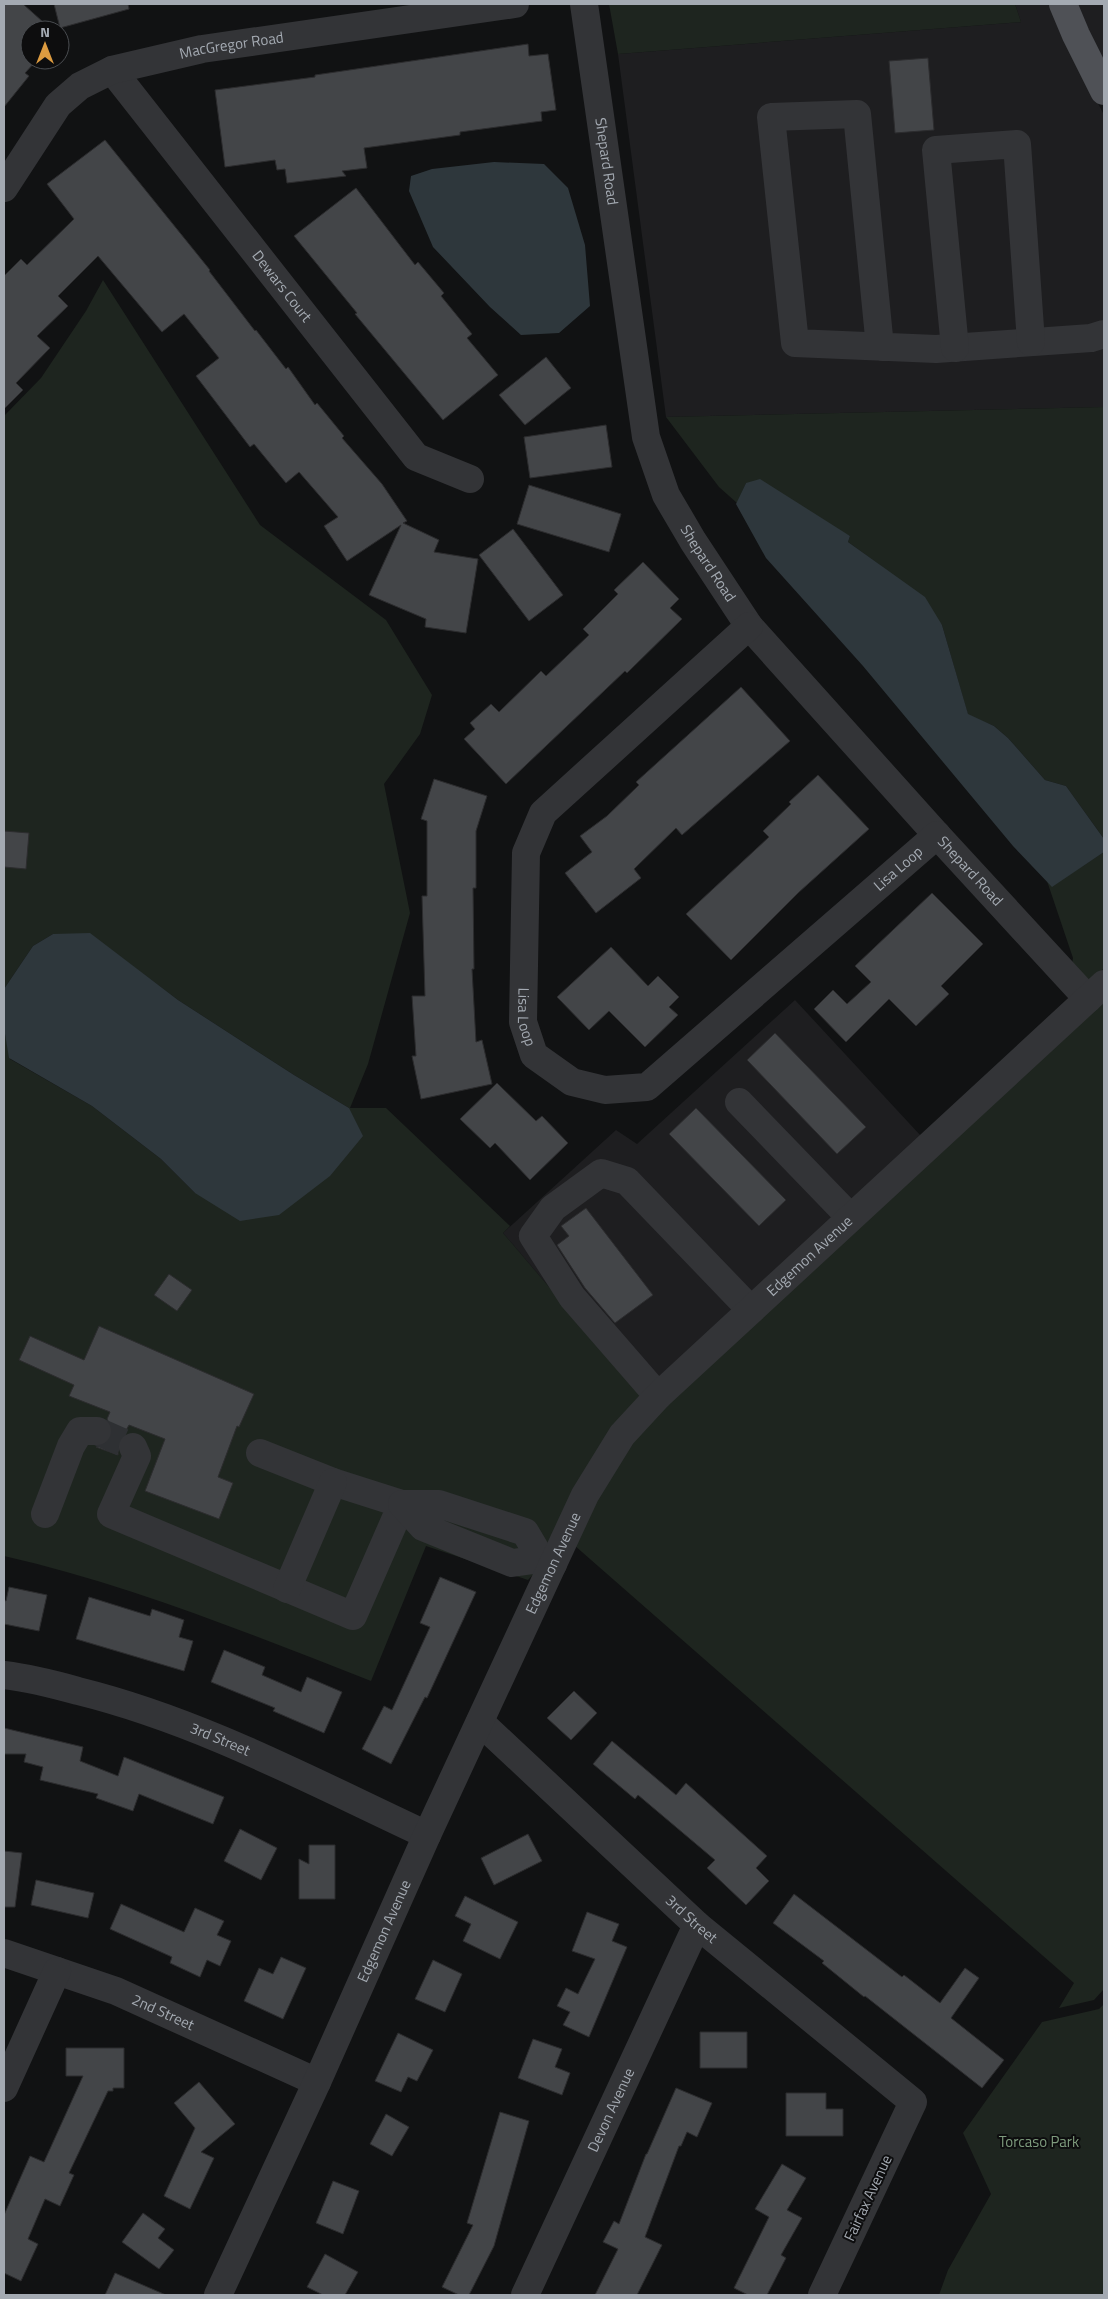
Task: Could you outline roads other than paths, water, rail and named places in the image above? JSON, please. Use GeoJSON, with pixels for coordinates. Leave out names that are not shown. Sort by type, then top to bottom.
{"type":"FeatureCollection","features":[{"type":"Feature","properties":{"kind":"main road"},"geometry":{"type":"LineString","coordinates":[[1063,4],[1076,35],[1104,90]]}},
{"type":"Feature","properties":{"kind":"street","name":"MacGregor Road"},"geometry":{"type":"LineString","coordinates":[[4,188],[58,105],[80,86],[112,70],[202,49],[515,4]]}},
{"type":"Feature","properties":{"kind":"street","name":"Shepard Road"},"geometry":{"type":"LineString","coordinates":[[584,4],[646,437],[666,495],[693,541],[749,626],[937,835],[1096,992]]}},
{"type":"Feature","properties":{"kind":"street","name":"Dewars Court"},"geometry":{"type":"LineString","coordinates":[[112,70],[416,457],[470,479]]}},
{"type":"Feature","properties":{"kind":"street"},"geometry":{"type":"LineString","coordinates":[[880,347],[857,114],[771,117],[795,343],[880,347],[936,349],[1091,338],[1104,334]]}},
{"type":"Feature","properties":{"kind":"street"},"geometry":{"type":"LineString","coordinates":[[955,348],[936,150],[1017,144],[1031,342]]}},
{"type":"Feature","properties":{"kind":"street","name":"Lisa Loop"},"geometry":{"type":"LineString","coordinates":[[749,626],[543,813],[526,853],[523,1022],[534,1055],[572,1082],[605,1090],[647,1088],[937,835]]}},
{"type":"Feature","properties":{"kind":"street","name":"Edgemon Avenue"},"geometry":{"type":"LineString","coordinates":[[218,2295],[480,1722],[547,1561],[622,1435],[658,1396],[1096,992]]}},
{"type":"Feature","properties":{"kind":"street"},"geometry":{"type":"LineString","coordinates":[[739,1102],[850,1217]]}},
{"type":"Feature","properties":{"kind":"street"},"geometry":{"type":"LineString","coordinates":[[658,1396],[572,1296],[533,1236],[553,1208],[601,1173],[628,1181],[751,1310]]}},
{"type":"Feature","properties":{"kind":"street"},"geometry":{"type":"LineString","coordinates":[[45,1514],[71,1446],[80,1431],[97,1431]]}},
{"type":"Feature","properties":{"kind":"street"},"geometry":{"type":"LineString","coordinates":[[133,1447],[137,1456],[111,1514],[353,1616],[402,1504]]}},
{"type":"Feature","properties":{"kind":"street"},"geometry":{"type":"LineString","coordinates":[[260,1453],[333,1482],[402,1504],[439,1504],[525,1532],[547,1561]]}},
{"type":"Feature","properties":{"kind":"street"},"geometry":{"type":"LineString","coordinates":[[288,1588],[333,1482]]}},
{"type":"Feature","properties":{"kind":"street","name":"3rd Street"},"geometry":{"type":"LineString","coordinates":[[4,1675],[26,1678],[118,1701],[189,1725],[427,1835]]}},
{"type":"Feature","properties":{"kind":"street","name":"3rd Street"},"geometry":{"type":"LineString","coordinates":[[480,1722],[697,1925],[913,2102]]}},
{"type":"Feature","properties":{"kind":"street","name":"Devon Avenue"},"geometry":{"type":"LineString","coordinates":[[525,2295],[697,1925]]}},
{"type":"Feature","properties":{"kind":"street","name":"2nd Street"},"geometry":{"type":"LineString","coordinates":[[4,1954],[116,1991],[317,2082]]}},
{"type":"Feature","properties":{"kind":"street"},"geometry":{"type":"LineString","coordinates":[[4,2088],[57,1971]]}},
{"type":"Feature","properties":{"kind":"street","name":"Fairfax Avenue"},"geometry":{"type":"LineString","coordinates":[[822,2295],[913,2102]]}},
{"type":"Feature","properties":{"kind":"tunnel"},"geometry":{"type":"LineString","coordinates":[[97,1431],[133,1447]]}},
{"type":"Feature","properties":{"kind":"park label","name":"Torcaso Park"},"geometry":{"type":"Point","coordinates":[1039,2142]}}]}
